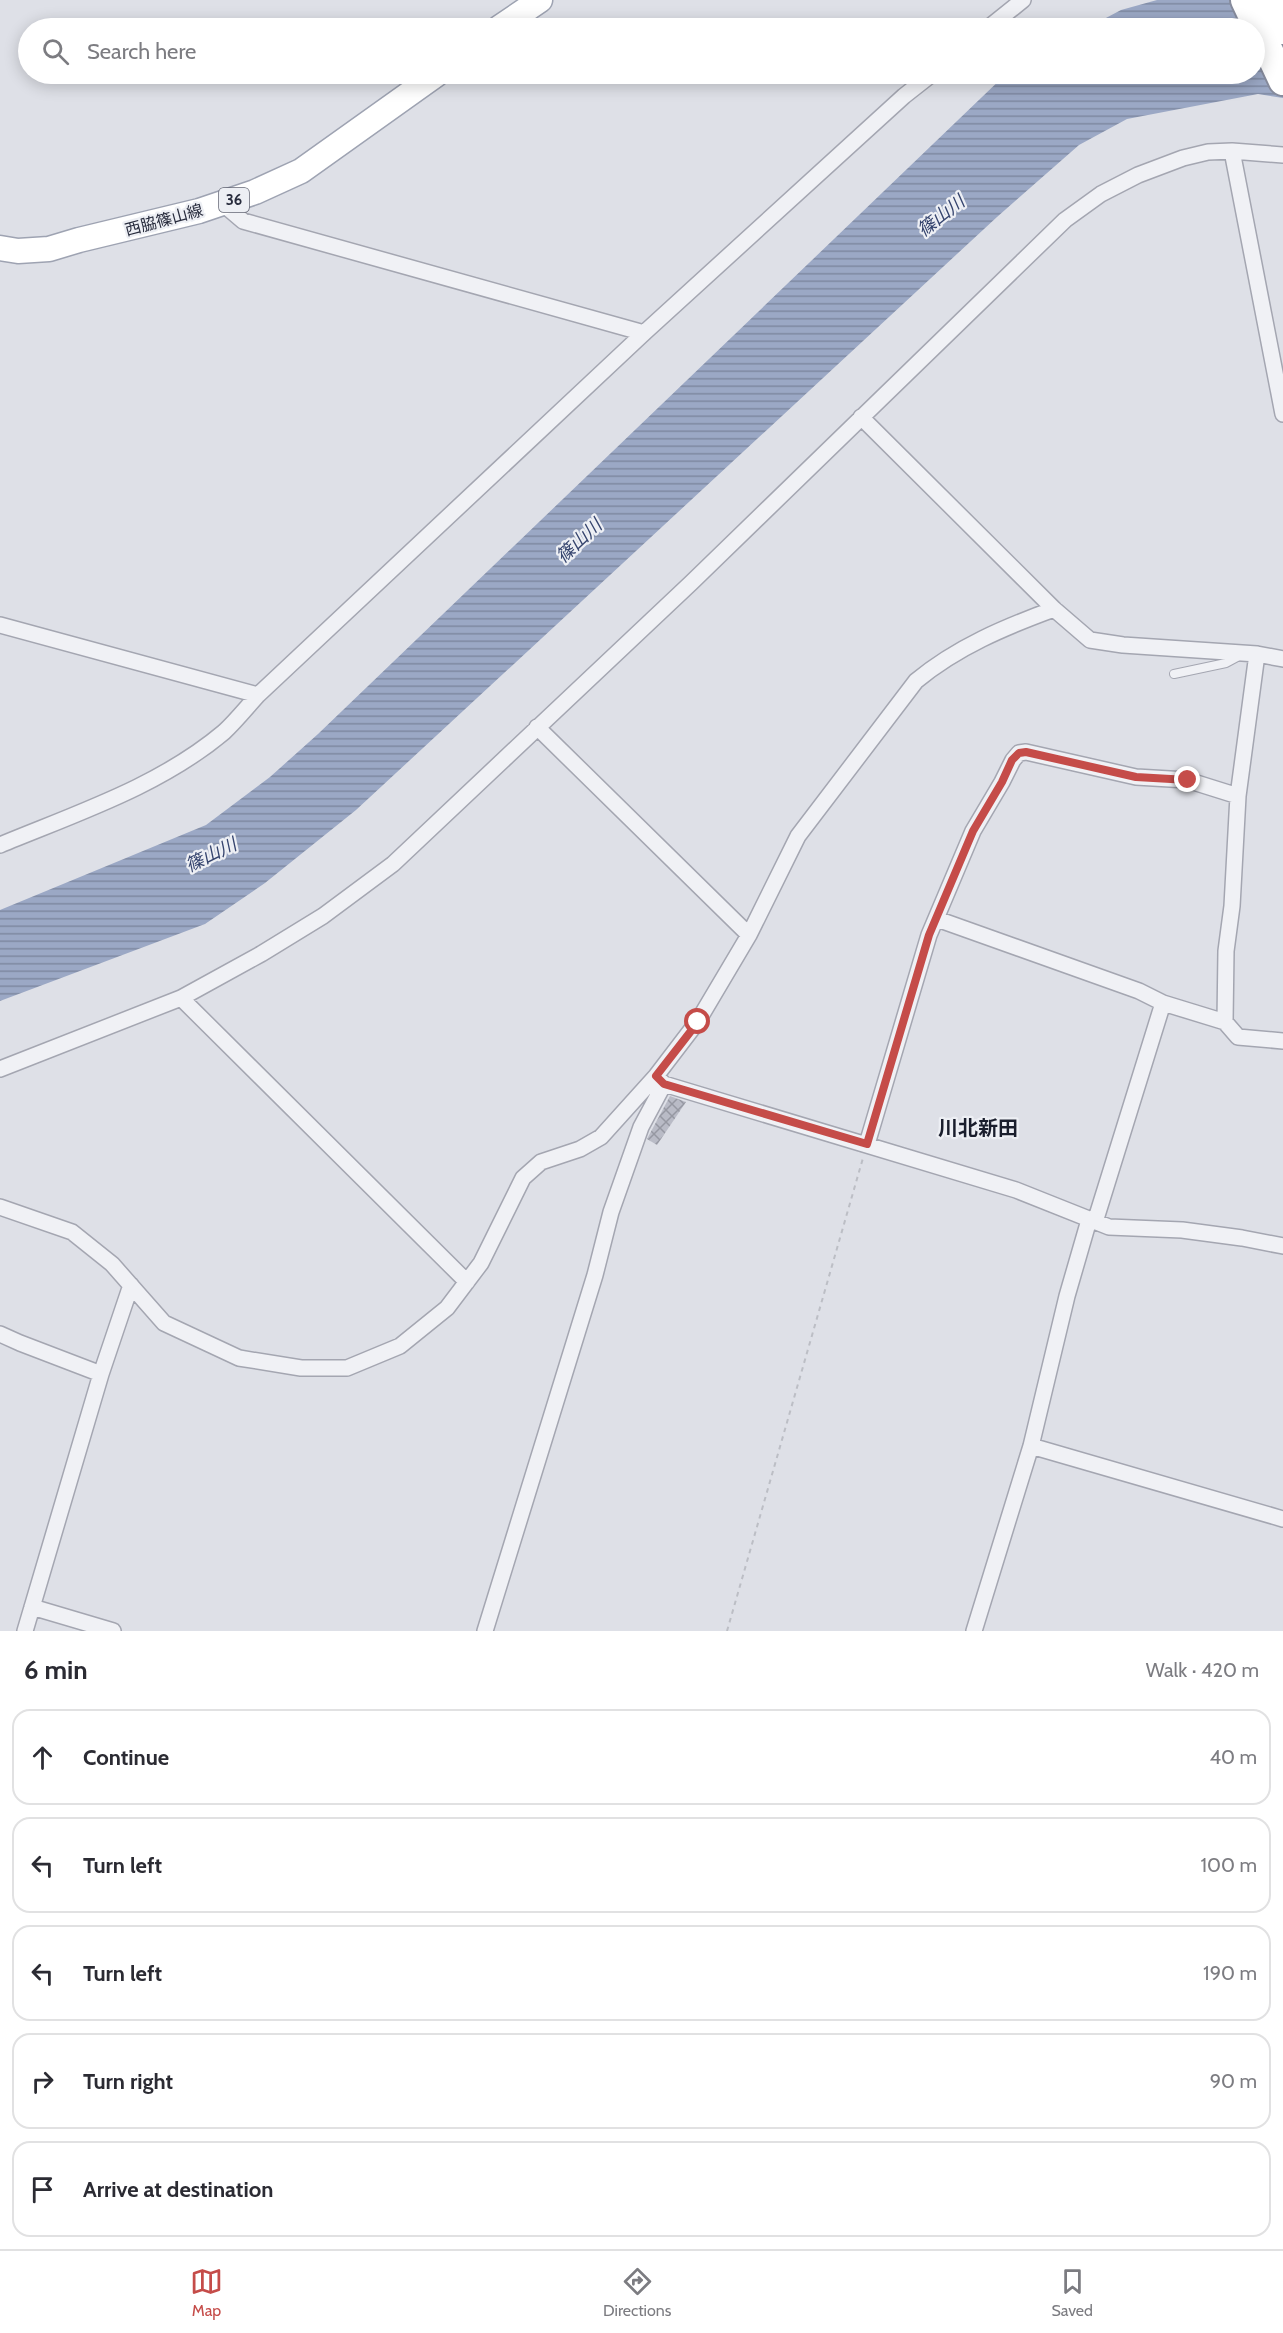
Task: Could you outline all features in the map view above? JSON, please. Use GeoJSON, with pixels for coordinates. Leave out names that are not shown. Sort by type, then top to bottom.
{"type":"FeatureCollection","features":[{"type":"Feature","properties":{"kind":"highway"},"geometry":{"type":"LineString","coordinates":[[1245,0],[1253,18]]}},
{"type":"Feature","properties":{"kind":"highway"},"geometry":{"type":"LineString","coordinates":[[1269,0],[1283,30]]}},
{"type":"Feature","properties":{"kind":"highway"},"geometry":{"type":"LineString","coordinates":[[1265,43],[1283,81]]}},
{"type":"Feature","properties":{"kind":"main road"},"geometry":{"type":"LineString","coordinates":[[514,18],[540,0]]}},
{"type":"Feature","properties":{"kind":"main road","name":"西脇篠山線"},"geometry":{"type":"LineString","coordinates":[[0,248],[18,251],[49,249],[223,204],[255,192],[301,171],[423,84]]}},
{"type":"Feature","properties":{"kind":"street"},"geometry":{"type":"LineString","coordinates":[[1000,18],[1023,0]]}},
{"type":"Feature","properties":{"kind":"street"},"geometry":{"type":"LineString","coordinates":[[0,845],[127,792],[184,761],[224,731],[258,695],[644,333],[919,84]]}},
{"type":"Feature","properties":{"kind":"street"},"geometry":{"type":"LineString","coordinates":[[0,1069],[181,998],[261,954],[323,916],[393,864],[691,583],[1065,220],[1101,194],[1138,175],[1183,158],[1208,152],[1232,151],[1283,155]]}},
{"type":"Feature","properties":{"kind":"street"},"geometry":{"type":"LineString","coordinates":[[1232,151],[1283,411]]}},
{"type":"Feature","properties":{"kind":"street"},"geometry":{"type":"LineString","coordinates":[[223,204],[243,221],[644,333]]}},
{"type":"Feature","properties":{"kind":"street"},"geometry":{"type":"LineString","coordinates":[[861,417],[1054,609],[1090,640],[1283,659]]}},
{"type":"Feature","properties":{"kind":"street"},"geometry":{"type":"LineString","coordinates":[[485,1631],[595,1275],[611,1212],[660,1080],[698,1022],[749,935],[798,836],[916,681],[933,667],[964,648],[1008,626],[1054,609]]}},
{"type":"Feature","properties":{"kind":"street"},"geometry":{"type":"LineString","coordinates":[[0,625],[258,695]]}},
{"type":"Feature","properties":{"kind":"street"},"geometry":{"type":"LineString","coordinates":[[1225,1022],[1226,951],[1232,906],[1238,796],[1250,654]]}},
{"type":"Feature","properties":{"kind":"street"},"geometry":{"type":"LineString","coordinates":[[537,726],[749,935]]}},
{"type":"Feature","properties":{"kind":"street"},"geometry":{"type":"LineString","coordinates":[[867,1144],[929,935],[973,831],[1002,782],[1012,760],[1019,753],[1026,752],[1136,777],[1188,780],[1238,796]]}},
{"type":"Feature","properties":{"kind":"street"},"geometry":{"type":"LineString","coordinates":[[937,919],[1139,991],[1163,1003],[1225,1022],[1238,1036],[1283,1041]]}},
{"type":"Feature","properties":{"kind":"street"},"geometry":{"type":"LineString","coordinates":[[181,998],[467,1282]]}},
{"type":"Feature","properties":{"kind":"street"},"geometry":{"type":"LineString","coordinates":[[974,1631],[1031,1446],[1067,1296],[1163,1003]]}},
{"type":"Feature","properties":{"kind":"street"},"geometry":{"type":"LineString","coordinates":[[660,1080],[1016,1190],[1109,1227],[1182,1230],[1283,1246]]}},
{"type":"Feature","properties":{"kind":"street"},"geometry":{"type":"LineString","coordinates":[[0,1207],[72,1232],[112,1264],[164,1323],[239,1358],[312,1368],[347,1368],[400,1346],[447,1308],[481,1263],[523,1178],[541,1162],[580,1149],[601,1137],[660,1080]]}},
{"type":"Feature","properties":{"kind":"street"},"geometry":{"type":"LineString","coordinates":[[25,1631],[101,1374],[131,1285]]}},
{"type":"Feature","properties":{"kind":"street"},"geometry":{"type":"LineString","coordinates":[[0,1334],[101,1374]]}},
{"type":"Feature","properties":{"kind":"street"},"geometry":{"type":"LineString","coordinates":[[1031,1446],[1283,1520]]}},
{"type":"Feature","properties":{"kind":"street"},"geometry":{"type":"LineString","coordinates":[[32,1607],[112,1631]]}},
{"type":"Feature","properties":{"kind":"lane"},"geometry":{"type":"LineString","coordinates":[[1174,674],[1226,663],[1250,654]]}},
{"type":"Feature","properties":{"kind":"path"},"geometry":{"type":"LineString","coordinates":[[727,1631],[867,1144]]}},
{"type":"Feature","properties":{"kind":"water","name":"篠山川"},"geometry":{"type":"Polygon","coordinates":[[[1157,0],[1283,0],[1283,98],[1258,94],[1127,119],[1079,145],[997,217],[356,810],[265,883],[205,924],[0,1001],[0,910],[206,825],[270,777],[318,734],[996,84],[1265,84],[1265,18],[1106,18],[1121,10],[1157,0]]]}},
{"type":"Feature","properties":{"kind":"building"},"geometry":{"type":"Polygon","coordinates":[[[670,1096],[686,1102],[657,1145],[647,1139],[670,1096]]]}},
{"type":"Feature","properties":{"kind":"district","name":"川北新田"},"geometry":{"type":"Point","coordinates":[978,1128]}},
{"type":"Feature","properties":{"kind":"route"},"geometry":{"type":"LineString","coordinates":[[698,1022],[656,1076],[664,1084],[867,1144],[929,935],[973,831],[1002,782],[1012,760],[1019,753],[1026,752],[1136,777],[1188,780]]}}]}
